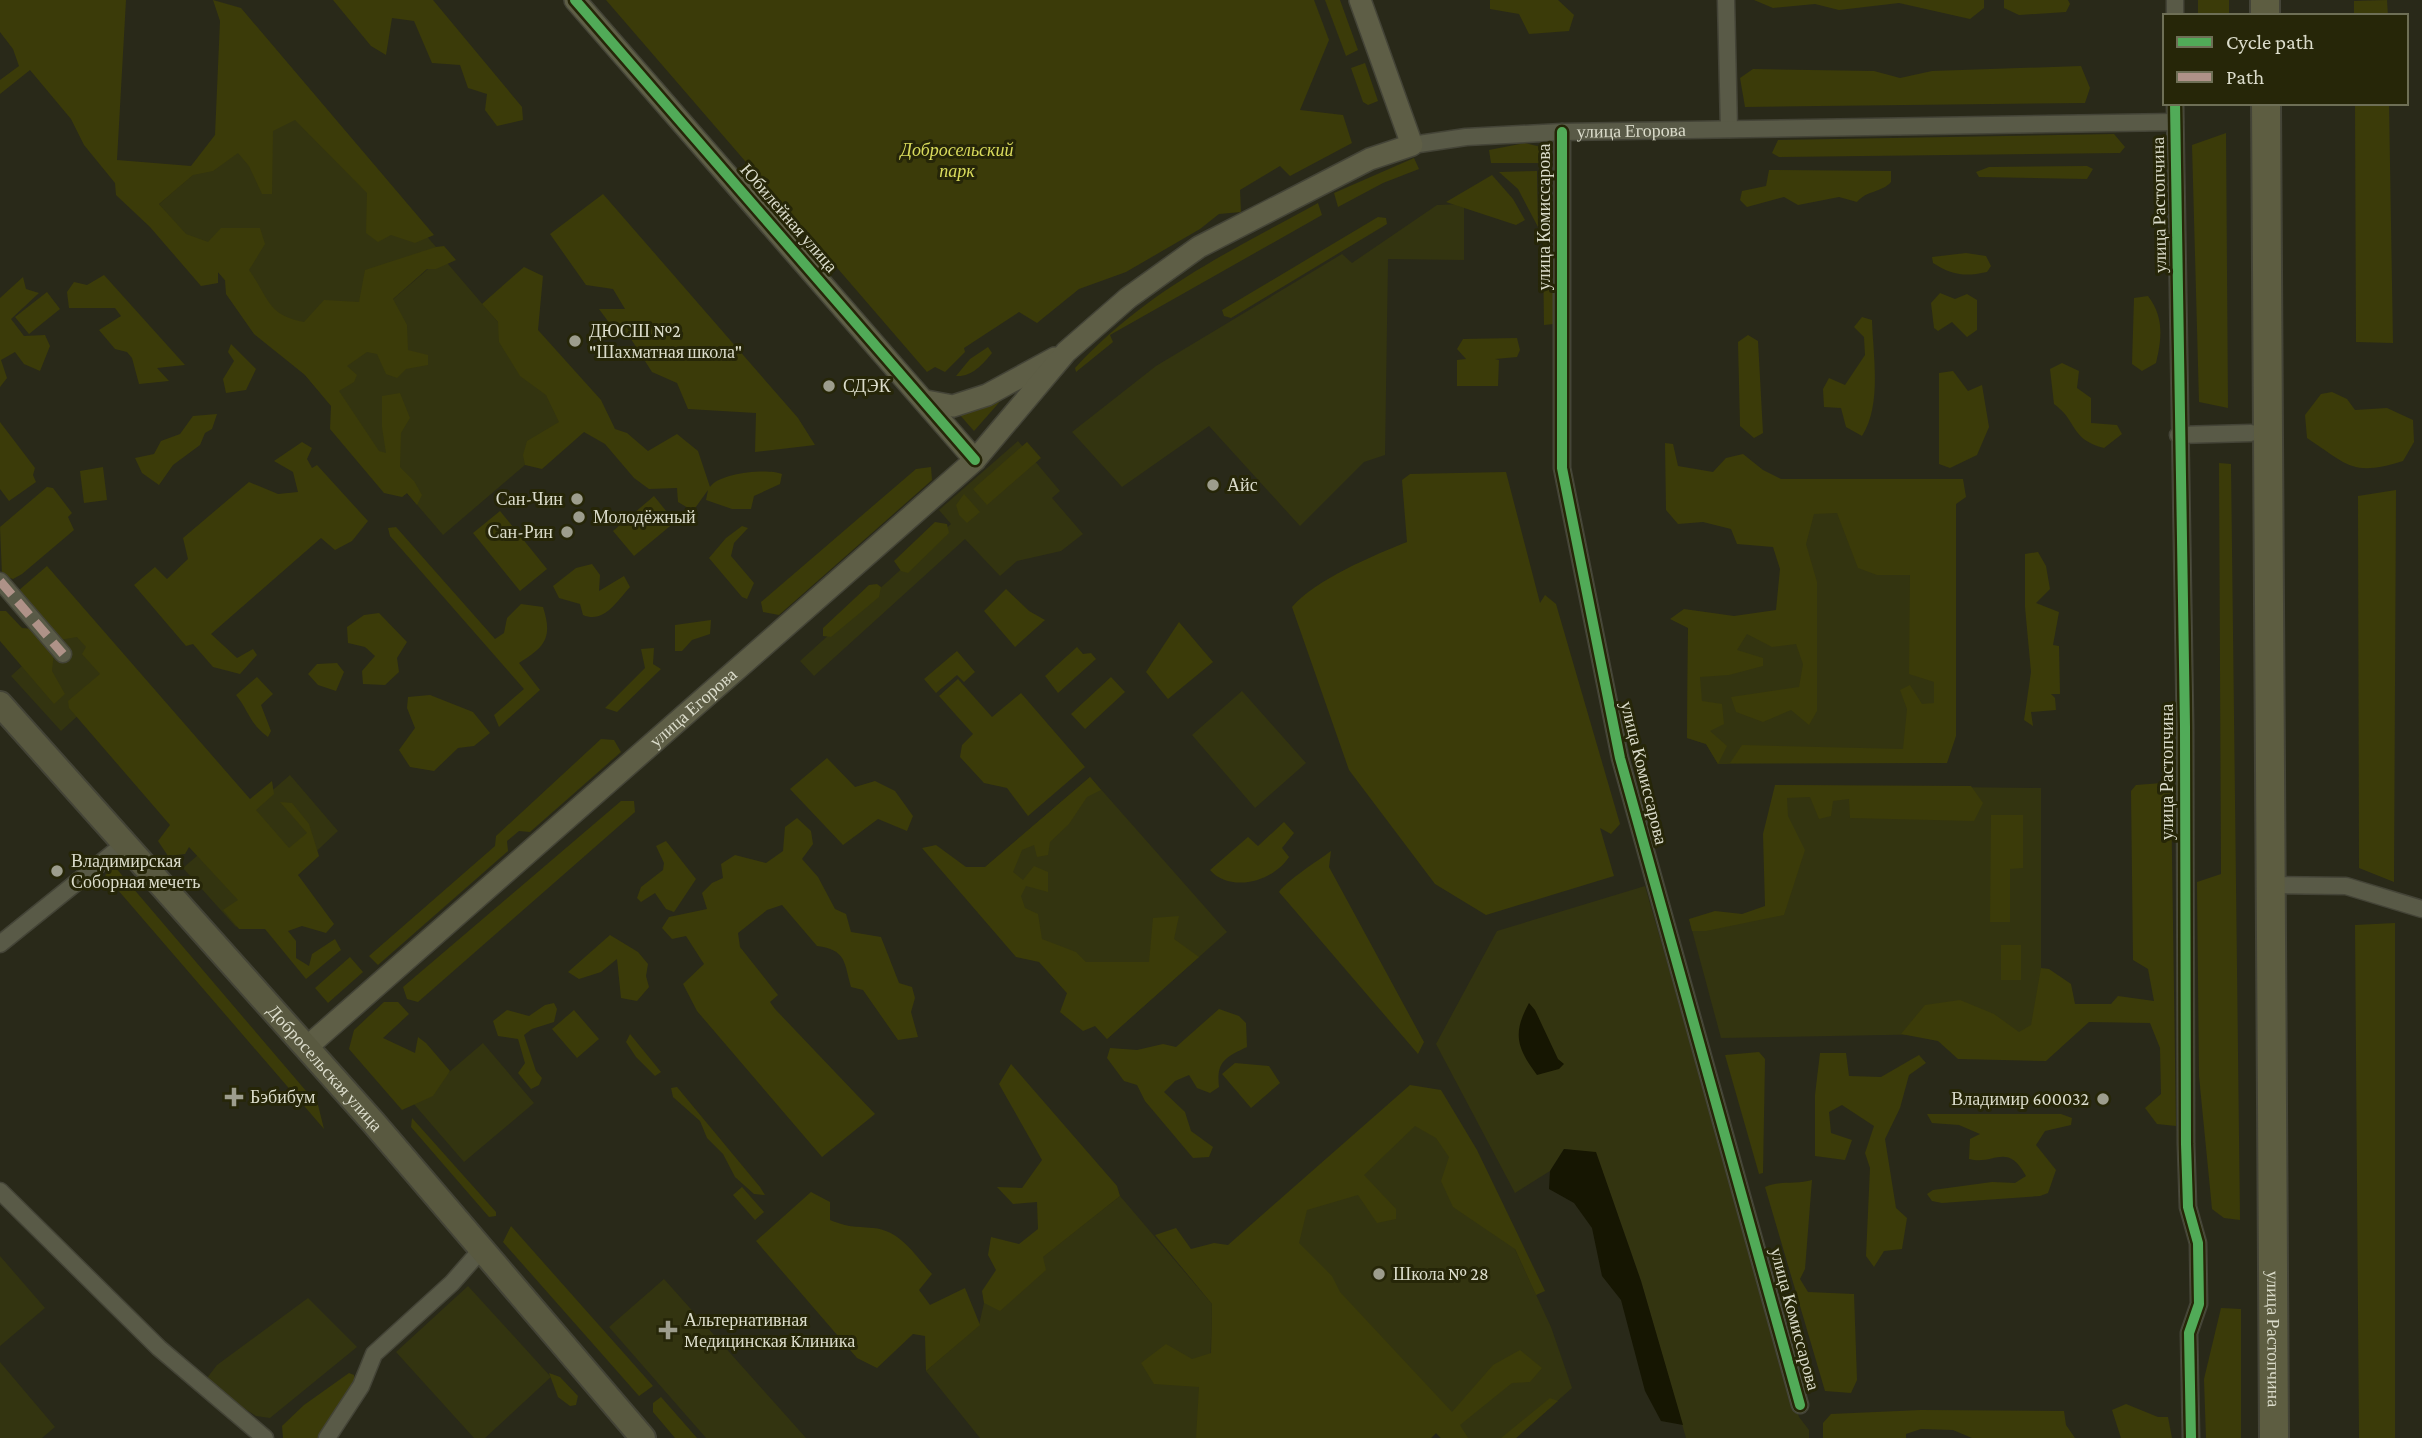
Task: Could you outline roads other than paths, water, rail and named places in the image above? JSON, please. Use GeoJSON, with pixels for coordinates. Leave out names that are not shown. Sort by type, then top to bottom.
{"type":"FeatureCollection","features":[{"type":"Feature","properties":{"kind":"highway","name":"улица Растопчина"},"geometry":{"type":"LineString","coordinates":[[2249,105],[2259,1438]]}},
{"type":"Feature","properties":{"kind":"highway","name":"улица Растопчина"},"geometry":{"type":"LineString","coordinates":[[2266,105],[2273,885],[2274,1438]]}},
{"type":"Feature","properties":{"kind":"main road","name":"Юбилейная улица"},"geometry":{"type":"LineString","coordinates":[[575,0],[975,460]]}},
{"type":"Feature","properties":{"kind":"main road"},"geometry":{"type":"LineString","coordinates":[[1360,0],[1412,145]]}},
{"type":"Feature","properties":{"kind":"main road","name":"улица Егорова"},"geometry":{"type":"LineString","coordinates":[[307,1047],[975,460],[1066,352],[1128,298],[1199,247],[1370,159],[1412,145]]}},
{"type":"Feature","properties":{"kind":"main road","name":"улица Егорова"},"geometry":{"type":"LineString","coordinates":[[926,401],[953,406],[987,395],[1066,352]]}},
{"type":"Feature","properties":{"kind":"main road","name":"Добросельская улица"},"geometry":{"type":"LineString","coordinates":[[0,704],[123,845],[307,1047],[643,1438]]}},
{"type":"Feature","properties":{"kind":"street"},"geometry":{"type":"LineString","coordinates":[[1726,0],[1729,129]]}},
{"type":"Feature","properties":{"kind":"street","name":"улица Растопчина"},"geometry":{"type":"LineString","coordinates":[[2175,105],[2178,435],[2185,726],[2186,1144],[2188,1208],[2197,1243],[2199,1304],[2189,1334],[2192,1438]]}},
{"type":"Feature","properties":{"kind":"street","name":"улица Егорова"},"geometry":{"type":"LineString","coordinates":[[1412,145],[1466,137],[1562,132],[2175,122]]}},
{"type":"Feature","properties":{"kind":"street","name":"улица Комиссарова"},"geometry":{"type":"LineString","coordinates":[[1562,132],[1562,468],[1620,758],[1800,1405]]}},
{"type":"Feature","properties":{"kind":"street"},"geometry":{"type":"LineString","coordinates":[[2178,435],[2251,433]]}},
{"type":"Feature","properties":{"kind":"street"},"geometry":{"type":"LineString","coordinates":[[0,581],[63,654]]}},
{"type":"Feature","properties":{"kind":"street"},"geometry":{"type":"LineString","coordinates":[[0,944],[123,845]]}},
{"type":"Feature","properties":{"kind":"street"},"geometry":{"type":"LineString","coordinates":[[2273,885],[2346,886],[2422,909]]}},
{"type":"Feature","properties":{"kind":"street"},"geometry":{"type":"LineString","coordinates":[[0,1191],[159,1348],[265,1438]]}},
{"type":"Feature","properties":{"kind":"street"},"geometry":{"type":"LineString","coordinates":[[327,1438],[361,1386],[374,1354],[452,1283],[481,1250]]}},
{"type":"Feature","properties":{"kind":"place","name":"ДЮСШ №2 \"Шахматная школа\""},"geometry":{"type":"Point","coordinates":[575,341]}},
{"type":"Feature","properties":{"kind":"place","name":"СДЭК"},"geometry":{"type":"Point","coordinates":[829,386]}},
{"type":"Feature","properties":{"kind":"place","name":"Айс"},"geometry":{"type":"Point","coordinates":[1213,485]}},
{"type":"Feature","properties":{"kind":"place","name":"Сан-Чин"},"geometry":{"type":"Point","coordinates":[577,499]}},
{"type":"Feature","properties":{"kind":"place","name":"Молодёжный"},"geometry":{"type":"Point","coordinates":[579,517]}},
{"type":"Feature","properties":{"kind":"place","name":"Сан-Рин"},"geometry":{"type":"Point","coordinates":[567,532]}},
{"type":"Feature","properties":{"kind":"place","name":"Владимирская Соборная мечеть"},"geometry":{"type":"Point","coordinates":[57,871]}},
{"type":"Feature","properties":{"kind":"place","name":"Бэбибум"},"geometry":{"type":"Point","coordinates":[234,1097]}},
{"type":"Feature","properties":{"kind":"place","name":"Владимир 600032"},"geometry":{"type":"Point","coordinates":[2103,1099]}},
{"type":"Feature","properties":{"kind":"place","name":"Школа № 28"},"geometry":{"type":"Point","coordinates":[1379,1274]}},
{"type":"Feature","properties":{"kind":"place","name":"Альтернативная Mедицинская Kлиника"},"geometry":{"type":"Point","coordinates":[668,1330]}},
{"type":"Feature","properties":{"kind":"park label","name":"Добросельский парк"},"geometry":{"type":"Point","coordinates":[957,160]}}]}
